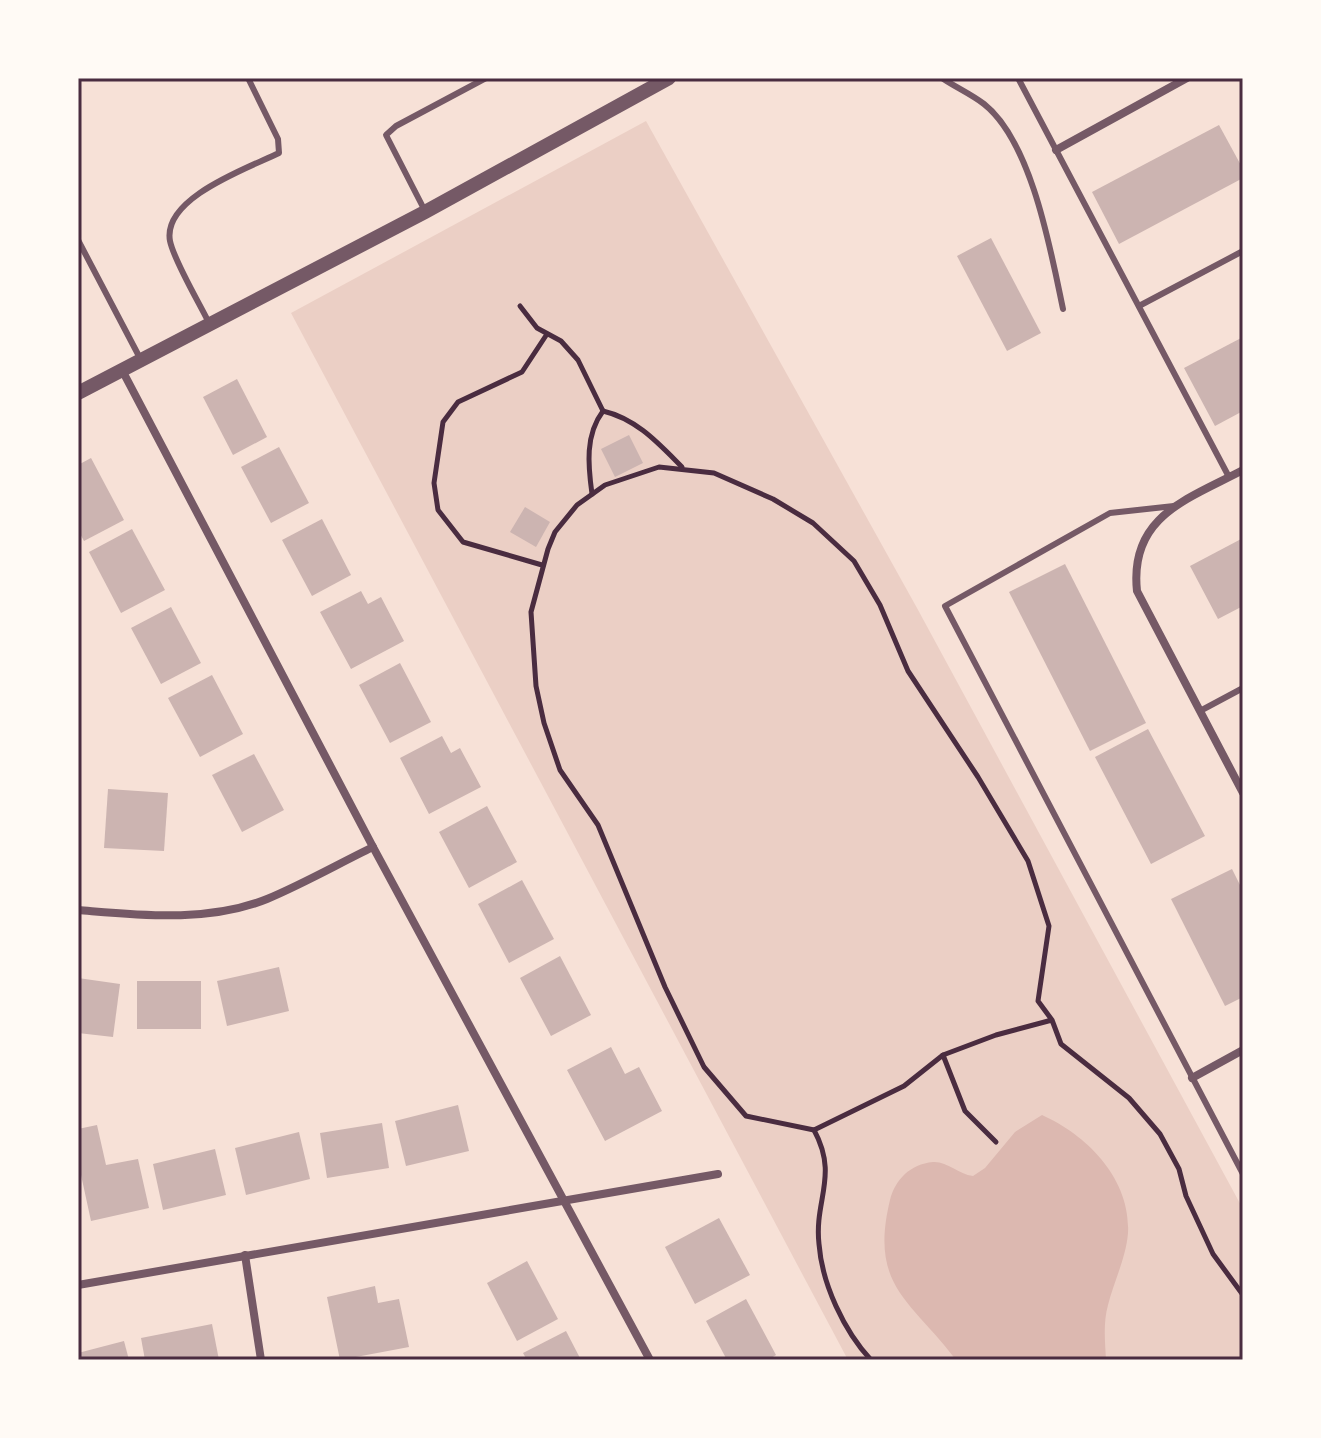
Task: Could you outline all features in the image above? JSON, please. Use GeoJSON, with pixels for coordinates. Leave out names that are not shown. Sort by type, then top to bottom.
{"type":"FeatureCollection","features":[{"type":"Feature","properties":{"kind":"street"},"geometry":{"type":"LineString","coordinates":[[78,393],[425,212],[669,78]]}},
{"type":"Feature","properties":{"kind":"street"},"geometry":{"type":"LineString","coordinates":[[1056,150],[1187,78]]}},
{"type":"Feature","properties":{"kind":"street"},"geometry":{"type":"LineString","coordinates":[[122,370],[373,847],[650,1360]]}},
{"type":"Feature","properties":{"kind":"street"},"geometry":{"type":"LineString","coordinates":[[1243,470],[1174,506],[1154,523],[1142,543],[1135,569],[1137,591],[1243,793]]}},
{"type":"Feature","properties":{"kind":"street"},"geometry":{"type":"LineString","coordinates":[[78,910],[162,917],[235,908],[266,899],[373,847]]}},
{"type":"Feature","properties":{"kind":"street"},"geometry":{"type":"LineString","coordinates":[[1192,1078],[1243,1050]]}},
{"type":"Feature","properties":{"kind":"street"},"geometry":{"type":"LineString","coordinates":[[78,1285],[718,1174]]}},
{"type":"Feature","properties":{"kind":"street"},"geometry":{"type":"LineString","coordinates":[[245,1255],[261,1360]]}},
{"type":"Feature","properties":{"kind":"lane"},"geometry":{"type":"LineString","coordinates":[[210,325],[170,240],[173,219],[190,199],[279,153],[278,139],[248,78]]}},
{"type":"Feature","properties":{"kind":"lane"},"geometry":{"type":"LineString","coordinates":[[425,212],[386,135],[396,126],[486,78]]}},
{"type":"Feature","properties":{"kind":"lane"},"geometry":{"type":"LineString","coordinates":[[942,78],[986,106],[1015,145],[1044,220],[1063,309]]}},
{"type":"Feature","properties":{"kind":"lane"},"geometry":{"type":"LineString","coordinates":[[1018,78],[1229,477]]}},
{"type":"Feature","properties":{"kind":"lane"},"geometry":{"type":"LineString","coordinates":[[78,240],[141,360]]}},
{"type":"Feature","properties":{"kind":"lane"},"geometry":{"type":"LineString","coordinates":[[1139,306],[1243,251]]}},
{"type":"Feature","properties":{"kind":"lane"},"geometry":{"type":"LineString","coordinates":[[1174,506],[1110,513],[945,606],[1243,1174]]}},
{"type":"Feature","properties":{"kind":"lane"},"geometry":{"type":"LineString","coordinates":[[1200,711],[1243,688]]}},
{"type":"Feature","properties":{"kind":"path"},"geometry":{"type":"LineString","coordinates":[[520,306],[537,328],[561,341],[578,360],[603,411],[640,427],[682,468]]}},
{"type":"Feature","properties":{"kind":"path"},"geometry":{"type":"LineString","coordinates":[[542,565],[463,542],[438,510],[434,483],[443,422],[458,402],[522,372],[547,334]]}},
{"type":"Feature","properties":{"kind":"path"},"geometry":{"type":"LineString","coordinates":[[592,494],[589,446],[593,425],[603,411]]}},
{"type":"Feature","properties":{"kind":"path"},"geometry":{"type":"LineString","coordinates":[[1052,1020],[996,1035],[943,1055],[904,1086],[814,1130],[746,1116],[704,1067],[665,987],[598,825],[560,770],[544,723],[532,651],[531,612],[542,565],[555,532],[577,505],[622,477],[659,467],[714,473],[773,499],[813,523],[854,561],[880,605],[908,671],[978,777],[1028,861],[1049,926],[1038,1001],[1052,1020],[1061,1044],[1129,1098],[1160,1134],[1179,1169],[1186,1196],[1213,1254],[1243,1295]]}},
{"type":"Feature","properties":{"kind":"path"},"geometry":{"type":"LineString","coordinates":[[943,1055],[965,1111],[996,1142]]}},
{"type":"Feature","properties":{"kind":"path"},"geometry":{"type":"LineString","coordinates":[[814,1130],[825,1151],[818,1243],[834,1300],[856,1344],[871,1360]]}},
{"type":"Feature","properties":{"kind":"shaded area"},"geometry":{"type":"Polygon","coordinates":[[[646,121],[917,608],[1243,1209],[1243,1360],[848,1360],[291,313],[646,121]]]}},
{"type":"Feature","properties":{"kind":"shaded area"},"geometry":{"type":"Polygon","coordinates":[[[1042,1115],[1075,1134],[1103,1161],[1114,1177],[1127,1213],[1125,1251],[1106,1312],[1106,1360],[956,1360],[910,1306],[890,1273],[885,1253],[885,1229],[892,1193],[905,1174],[925,1163],[943,1163],[973,1176],[985,1168],[1015,1132],[1042,1115]]]}},
{"type":"Feature","properties":{"kind":"building"},"geometry":{"type":"Polygon","coordinates":[[[1219,125],[1243,169],[1243,178],[1119,244],[1092,192],[1219,125]]]}},
{"type":"Feature","properties":{"kind":"building"},"geometry":{"type":"Polygon","coordinates":[[[991,238],[1041,333],[1007,351],[957,256],[991,238]]]}},
{"type":"Feature","properties":{"kind":"building"},"geometry":{"type":"Polygon","coordinates":[[[1243,337],[1243,411],[1215,426],[1184,368],[1243,337]]]}},
{"type":"Feature","properties":{"kind":"building"},"geometry":{"type":"Polygon","coordinates":[[[237,379],[267,437],[233,455],[203,397],[237,379]]]}},
{"type":"Feature","properties":{"kind":"building"},"geometry":{"type":"Polygon","coordinates":[[[629,435],[643,463],[615,477],[601,449],[629,435]]]}},
{"type":"Feature","properties":{"kind":"building"},"geometry":{"type":"Polygon","coordinates":[[[279,447],[309,503],[271,523],[241,467],[279,447]]]}},
{"type":"Feature","properties":{"kind":"building"},"geometry":{"type":"Polygon","coordinates":[[[91,458],[124,520],[84,541],[78,530],[78,465],[91,458]]]}},
{"type":"Feature","properties":{"kind":"building"},"geometry":{"type":"Polygon","coordinates":[[[525,507],[550,522],[536,547],[510,532],[525,507]]]}},
{"type":"Feature","properties":{"kind":"building"},"geometry":{"type":"Polygon","coordinates":[[[322,519],[351,575],[312,596],[282,540],[322,519]]]}},
{"type":"Feature","properties":{"kind":"building"},"geometry":{"type":"Polygon","coordinates":[[[132,529],[165,590],[121,613],[89,552],[132,529]]]}},
{"type":"Feature","properties":{"kind":"building"},"geometry":{"type":"Polygon","coordinates":[[[1243,538],[1243,606],[1218,619],[1190,566],[1243,538]]]}},
{"type":"Feature","properties":{"kind":"building"},"geometry":{"type":"Polygon","coordinates":[[[1065,564],[1146,723],[1090,751],[1009,592],[1065,564]]]}},
{"type":"Feature","properties":{"kind":"building"},"geometry":{"type":"Polygon","coordinates":[[[361,591],[368,604],[381,597],[404,641],[351,669],[320,612],[361,591]]]}},
{"type":"Feature","properties":{"kind":"building"},"geometry":{"type":"Polygon","coordinates":[[[171,607],[201,663],[161,684],[131,628],[171,607]]]}},
{"type":"Feature","properties":{"kind":"building"},"geometry":{"type":"Polygon","coordinates":[[[400,663],[431,722],[390,743],[359,685],[400,663]]]}},
{"type":"Feature","properties":{"kind":"building"},"geometry":{"type":"Polygon","coordinates":[[[212,675],[243,734],[200,757],[168,698],[212,675]]]}},
{"type":"Feature","properties":{"kind":"building"},"geometry":{"type":"Polygon","coordinates":[[[1148,729],[1205,836],[1151,864],[1095,757],[1148,729]]]}},
{"type":"Feature","properties":{"kind":"building"},"geometry":{"type":"Polygon","coordinates":[[[442,736],[451,753],[460,748],[481,787],[429,814],[400,758],[442,736]]]}},
{"type":"Feature","properties":{"kind":"building"},"geometry":{"type":"Polygon","coordinates":[[[254,754],[284,810],[242,832],[212,775],[254,754]]]}},
{"type":"Feature","properties":{"kind":"building"},"geometry":{"type":"Polygon","coordinates":[[[108,789],[168,793],[164,851],[104,848],[108,789]]]}},
{"type":"Feature","properties":{"kind":"building"},"geometry":{"type":"Polygon","coordinates":[[[487,806],[517,862],[469,888],[439,832],[487,806]]]}},
{"type":"Feature","properties":{"kind":"building"},"geometry":{"type":"Polygon","coordinates":[[[1232,869],[1243,891],[1243,997],[1225,1006],[1171,899],[1232,869]]]}},
{"type":"Feature","properties":{"kind":"building"},"geometry":{"type":"Polygon","coordinates":[[[522,880],[554,939],[509,963],[478,904],[522,880]]]}},
{"type":"Feature","properties":{"kind":"building"},"geometry":{"type":"Polygon","coordinates":[[[560,956],[591,1015],[551,1036],[520,978],[560,956]]]}},
{"type":"Feature","properties":{"kind":"building"},"geometry":{"type":"Polygon","coordinates":[[[279,967],[289,1011],[227,1026],[217,981],[279,967]]]}},
{"type":"Feature","properties":{"kind":"building"},"geometry":{"type":"Polygon","coordinates":[[[78,978],[120,984],[113,1037],[78,1033],[78,978]]]}},
{"type":"Feature","properties":{"kind":"building"},"geometry":{"type":"Polygon","coordinates":[[[137,981],[201,981],[201,1029],[137,1029],[137,981]]]}},
{"type":"Feature","properties":{"kind":"building"},"geometry":{"type":"Polygon","coordinates":[[[611,1047],[625,1074],[639,1067],[662,1111],[605,1141],[567,1070],[611,1047]]]}},
{"type":"Feature","properties":{"kind":"building"},"geometry":{"type":"Polygon","coordinates":[[[458,1105],[469,1151],[406,1166],[395,1121],[458,1105]]]}},
{"type":"Feature","properties":{"kind":"building"},"geometry":{"type":"Polygon","coordinates":[[[382,1123],[389,1168],[327,1178],[320,1133],[382,1123]]]}},
{"type":"Feature","properties":{"kind":"building"},"geometry":{"type":"Polygon","coordinates":[[[97,1125],[106,1165],[138,1159],[149,1208],[91,1221],[78,1161],[78,1129],[97,1125]]]}},
{"type":"Feature","properties":{"kind":"building"},"geometry":{"type":"Polygon","coordinates":[[[299,1132],[310,1179],[246,1195],[235,1148],[299,1132]]]}},
{"type":"Feature","properties":{"kind":"building"},"geometry":{"type":"Polygon","coordinates":[[[215,1149],[226,1195],[163,1210],[153,1164],[215,1149]]]}},
{"type":"Feature","properties":{"kind":"building"},"geometry":{"type":"Polygon","coordinates":[[[719,1218],[750,1275],[695,1304],[665,1247],[719,1218]]]}},
{"type":"Feature","properties":{"kind":"building"},"geometry":{"type":"Polygon","coordinates":[[[527,1261],[558,1319],[517,1341],[487,1283],[527,1261]]]}},
{"type":"Feature","properties":{"kind":"building"},"geometry":{"type":"Polygon","coordinates":[[[375,1286],[378,1303],[399,1299],[409,1347],[340,1360],[327,1297],[375,1286]]]}},
{"type":"Feature","properties":{"kind":"building"},"geometry":{"type":"Polygon","coordinates":[[[746,1299],[776,1355],[768,1360],[727,1360],[706,1321],[746,1299]]]}},
{"type":"Feature","properties":{"kind":"building"},"geometry":{"type":"Polygon","coordinates":[[[212,1324],[219,1360],[145,1360],[141,1338],[212,1324]]]}},
{"type":"Feature","properties":{"kind":"building"},"geometry":{"type":"Polygon","coordinates":[[[566,1331],[581,1360],[527,1360],[523,1353],[566,1331]]]}},
{"type":"Feature","properties":{"kind":"building"},"geometry":{"type":"Polygon","coordinates":[[[124,1341],[129,1360],[78,1360],[78,1353],[124,1341]]]}}]}
